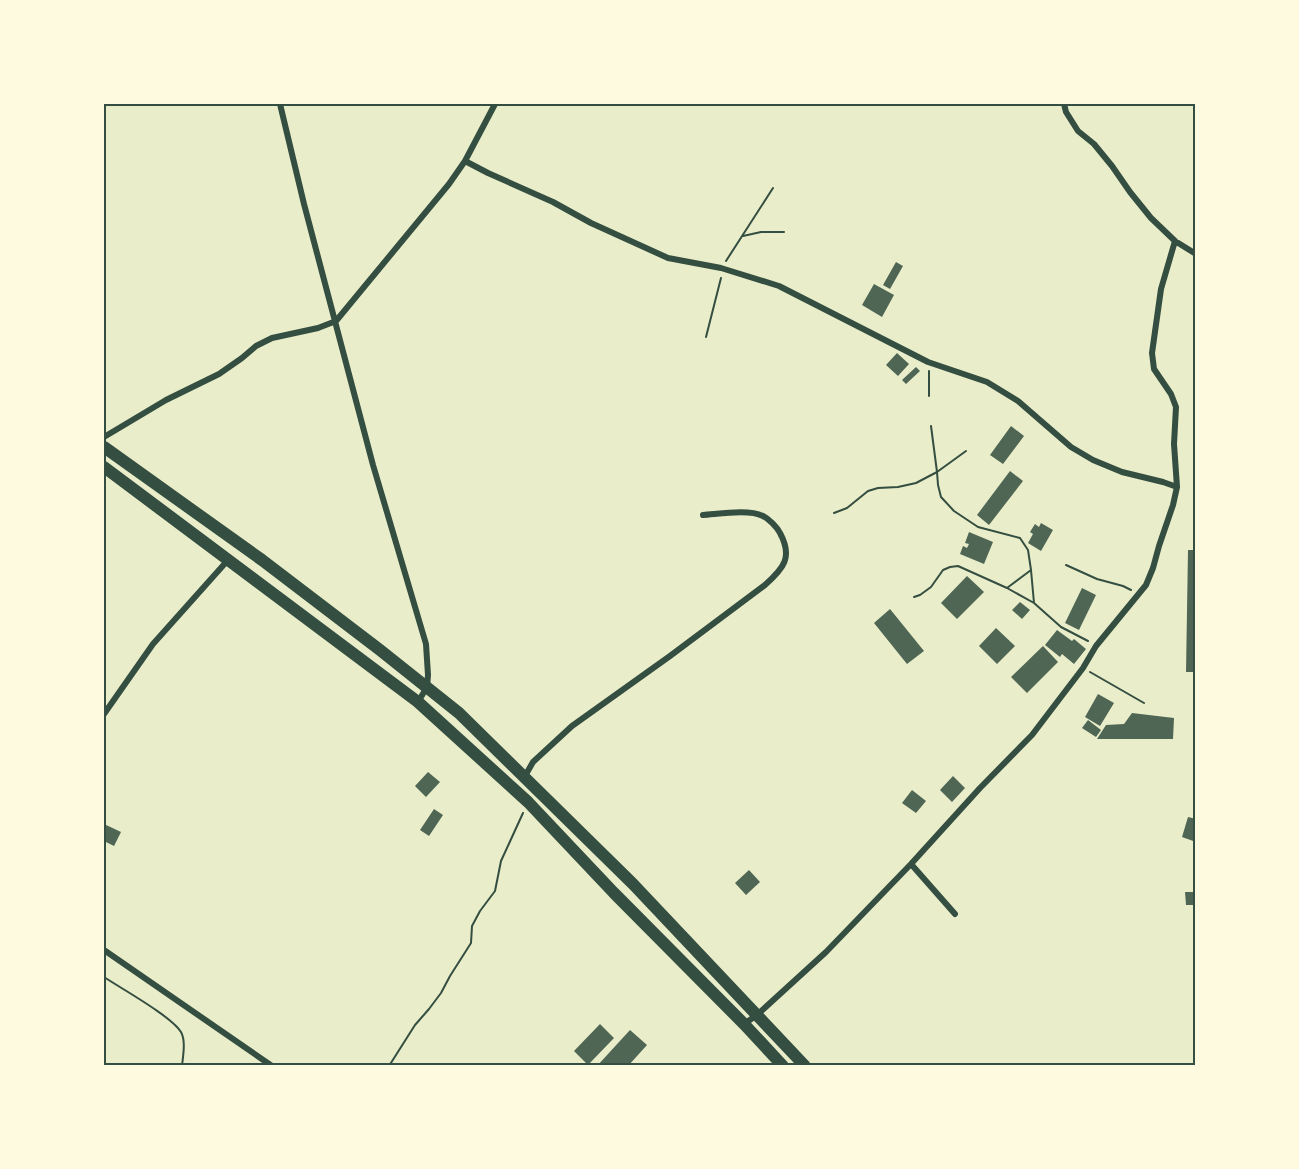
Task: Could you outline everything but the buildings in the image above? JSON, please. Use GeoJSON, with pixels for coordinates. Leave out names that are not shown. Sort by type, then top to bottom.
{"type":"FeatureCollection","features":[{"type":"Feature","properties":{"kind":"highway"},"geometry":{"type":"LineString","coordinates":[[104,447],[262,560],[459,713],[633,885],[804,1065]]}},
{"type":"Feature","properties":{"kind":"highway"},"geometry":{"type":"LineString","coordinates":[[104,467],[418,702],[528,802],[783,1065]]}},
{"type":"Feature","properties":{"kind":"street"},"geometry":{"type":"LineString","coordinates":[[280,104],[372,465],[426,644],[428,675],[426,687],[418,702]]}},
{"type":"Feature","properties":{"kind":"street"},"geometry":{"type":"LineString","coordinates":[[104,437],[166,400],[219,374],[256,346],[272,338],[318,328],[336,321],[465,161],[495,104]]}},
{"type":"Feature","properties":{"kind":"street"},"geometry":{"type":"LineString","coordinates":[[1064,104],[1066,112],[1078,131],[1094,144],[1151,218],[1175,241],[1196,254]]}},
{"type":"Feature","properties":{"kind":"street"},"geometry":{"type":"LineString","coordinates":[[465,161],[668,258],[721,267],[779,286],[928,362],[987,382],[1018,401],[1071,447],[1092,460],[1122,472],[1163,482],[1177,488]]}},
{"type":"Feature","properties":{"kind":"street"},"geometry":{"type":"LineString","coordinates":[[744,1024],[826,952],[1032,735],[1083,668],[1096,646],[1146,585],[1177,488],[1174,444],[1176,408],[1171,394],[1154,369],[1152,353],[1161,289],[1175,241]]}},
{"type":"Feature","properties":{"kind":"street"},"geometry":{"type":"LineString","coordinates":[[524,777],[533,762],[572,726],[765,585],[784,565],[787,554],[786,544],[778,529],[764,516],[740,513],[703,516]]}},
{"type":"Feature","properties":{"kind":"street"},"geometry":{"type":"LineString","coordinates":[[104,714],[153,644],[228,560]]}},
{"type":"Feature","properties":{"kind":"street"},"geometry":{"type":"LineString","coordinates":[[911,864],[955,914]]}},
{"type":"Feature","properties":{"kind":"street"},"geometry":{"type":"LineString","coordinates":[[104,950],[272,1065]]}},
{"type":"Feature","properties":{"kind":"path"},"geometry":{"type":"LineString","coordinates":[[706,337],[721,279],[721,267],[773,188]]}},
{"type":"Feature","properties":{"kind":"path"},"geometry":{"type":"LineString","coordinates":[[743,236],[761,232],[784,232]]}},
{"type":"Feature","properties":{"kind":"path"},"geometry":{"type":"LineString","coordinates":[[928,362],[930,396]]}},
{"type":"Feature","properties":{"kind":"path"},"geometry":{"type":"LineString","coordinates":[[931,426],[941,497],[954,512],[978,527],[1020,538],[1028,550],[1034,603]]}},
{"type":"Feature","properties":{"kind":"path"},"geometry":{"type":"LineString","coordinates":[[834,513],[847,508],[868,491],[916,483],[938,472],[966,451]]}},
{"type":"Feature","properties":{"kind":"path"},"geometry":{"type":"LineString","coordinates":[[1066,565],[1139,594]]}},
{"type":"Feature","properties":{"kind":"path"},"geometry":{"type":"LineString","coordinates":[[914,597],[931,587],[943,570],[958,566],[1034,603],[1061,627],[1096,646]]}},
{"type":"Feature","properties":{"kind":"path"},"geometry":{"type":"LineString","coordinates":[[1007,588],[1031,570]]}},
{"type":"Feature","properties":{"kind":"path"},"geometry":{"type":"LineString","coordinates":[[1083,668],[1144,702]]}},
{"type":"Feature","properties":{"kind":"path"},"geometry":{"type":"LineString","coordinates":[[389,1065],[415,1025],[441,993],[471,943],[472,926],[495,891],[501,861],[528,802]]}},
{"type":"Feature","properties":{"kind":"path"},"geometry":{"type":"LineString","coordinates":[[104,976],[167,1018],[181,1032],[182,1065]]}}]}
